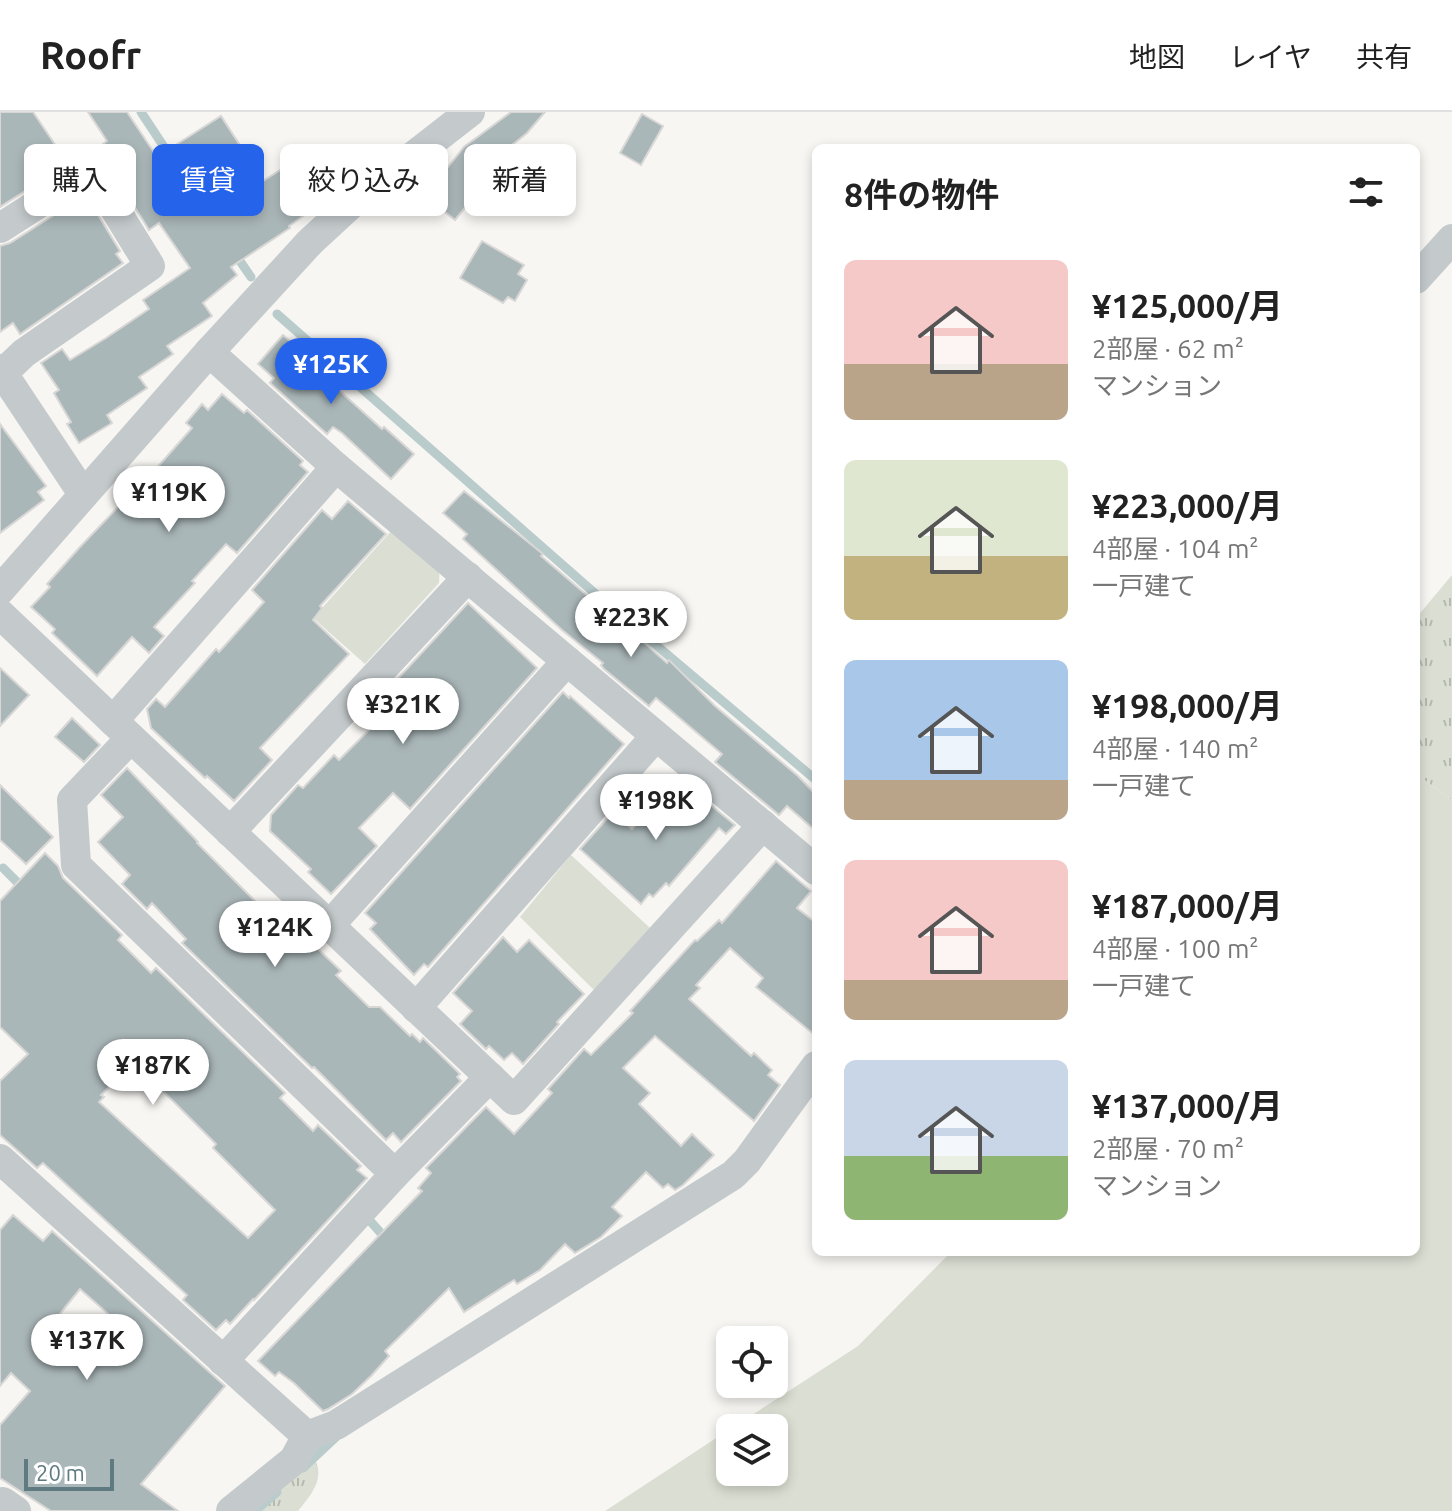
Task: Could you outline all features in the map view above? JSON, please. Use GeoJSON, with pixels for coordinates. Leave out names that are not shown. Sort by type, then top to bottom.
{"type":"FeatureCollection","features":[{"type":"Feature","properties":{"kind":"street"},"geometry":{"type":"LineString","coordinates":[[0,590],[310,242],[349,206],[470,112]]}},
{"type":"Feature","properties":{"kind":"street"},"geometry":{"type":"LineString","coordinates":[[0,228],[91,170],[150,266],[24,353],[1,373],[83,494]]}},
{"type":"Feature","properties":{"kind":"street"},"geometry":{"type":"LineString","coordinates":[[1420,275],[1452,239]]}},
{"type":"Feature","properties":{"kind":"street"},"geometry":{"type":"LineString","coordinates":[[209,352],[336,467],[812,867]]}},
{"type":"Feature","properties":{"kind":"street"},"geometry":{"type":"LineString","coordinates":[[336,467],[122,729],[72,800],[76,865],[395,1174]]}},
{"type":"Feature","properties":{"kind":"street"},"geometry":{"type":"LineString","coordinates":[[230,832],[468,577]]}},
{"type":"Feature","properties":{"kind":"street"},"geometry":{"type":"LineString","coordinates":[[0,614],[514,1100],[763,825]]}},
{"type":"Feature","properties":{"kind":"street"},"geometry":{"type":"LineString","coordinates":[[329,926],[567,661]]}},
{"type":"Feature","properties":{"kind":"street"},"geometry":{"type":"LineString","coordinates":[[416,1008],[656,736]]}},
{"type":"Feature","properties":{"kind":"street"},"geometry":{"type":"LineString","coordinates":[[231,1511],[294,1460],[307,1436],[336,1425],[733,1175],[747,1161],[812,1072]]}},
{"type":"Feature","properties":{"kind":"street"},"geometry":{"type":"LineString","coordinates":[[223,1361],[395,1174],[490,1077]]}},
{"type":"Feature","properties":{"kind":"street"},"geometry":{"type":"LineString","coordinates":[[0,1159],[307,1436]]}},
{"type":"Feature","properties":{"kind":"street"},"geometry":{"type":"LineString","coordinates":[[0,1503],[16,1511]]}},
{"type":"Feature","properties":{"kind":"green space"},"geometry":{"type":"Polygon","coordinates":[[[393,529],[440,564],[439,583],[365,664],[313,618],[393,529]]]}},
{"type":"Feature","properties":{"kind":"green space"},"geometry":{"type":"Polygon","coordinates":[[[1452,575],[1452,800],[1420,777],[1420,613],[1452,575]]]}},
{"type":"Feature","properties":{"kind":"green space"},"geometry":{"type":"Polygon","coordinates":[[[1420,777],[1452,800],[1452,1511],[605,1511],[716,1438],[716,1486],[788,1486],[788,1414],[754,1414],[778,1398],[788,1398],[788,1392],[858,1346],[947,1256],[1420,1256],[1420,777]]]}},
{"type":"Feature","properties":{"kind":"green space"},"geometry":{"type":"Polygon","coordinates":[[[571,855],[650,928],[594,990],[520,917],[571,855]]]}},
{"type":"Feature","properties":{"kind":"green space"},"geometry":{"type":"Polygon","coordinates":[[[310,1454],[316,1461],[318,1476],[313,1491],[298,1511],[238,1511],[310,1454]]]}},
{"type":"Feature","properties":{"kind":"building"},"geometry":{"type":"Polygon","coordinates":[[[0,112],[33,112],[55,144],[24,144],[24,192],[0,207],[0,112]]]}},
{"type":"Feature","properties":{"kind":"building"},"geometry":{"type":"Polygon","coordinates":[[[88,112],[127,112],[152,150],[152,216],[264,216],[264,180],[280,170],[280,216],[303,216],[231,267],[237,275],[203,303],[212,316],[167,346],[173,354],[139,377],[147,388],[107,415],[112,423],[79,443],[54,393],[59,390],[41,363],[62,349],[70,360],[106,338],[149,309],[143,300],[190,268],[159,223],[149,230],[136,209],[136,144],[103,144],[107,141],[88,112]]]}},
{"type":"Feature","properties":{"kind":"building"},"geometry":{"type":"Polygon","coordinates":[[[511,112],[545,112],[513,144],[468,144],[511,112]]]}},
{"type":"Feature","properties":{"kind":"building"},"geometry":{"type":"Polygon","coordinates":[[[642,114],[663,126],[641,165],[620,153],[642,114]]]}},
{"type":"Feature","properties":{"kind":"building"},"geometry":{"type":"Polygon","coordinates":[[[221,116],[239,144],[177,144],[221,116]]]}},
{"type":"Feature","properties":{"kind":"building"},"geometry":{"type":"Polygon","coordinates":[[[464,147],[464,209],[455,220],[448,214],[448,167],[464,147]]]}},
{"type":"Feature","properties":{"kind":"building"},"geometry":{"type":"Polygon","coordinates":[[[52,216],[99,216],[120,251],[116,254],[123,263],[20,334],[13,323],[0,332],[0,246],[52,216]]]}},
{"type":"Feature","properties":{"kind":"building"},"geometry":{"type":"Polygon","coordinates":[[[482,241],[524,265],[518,274],[527,280],[515,301],[508,297],[503,303],[460,278],[482,241]]]}},
{"type":"Feature","properties":{"kind":"building"},"geometry":{"type":"Polygon","coordinates":[[[283,335],[315,363],[312,366],[414,454],[391,479],[342,433],[333,427],[327,434],[270,383],[274,378],[258,364],[283,335]]]}},
{"type":"Feature","properties":{"kind":"building"},"geometry":{"type":"Polygon","coordinates":[[[222,394],[244,413],[247,410],[303,461],[300,465],[308,472],[237,553],[226,544],[192,581],[195,583],[154,627],[164,636],[149,653],[132,637],[97,676],[52,633],[55,629],[31,607],[80,547],[192,428],[186,423],[202,404],[208,410],[222,394]]]}},
{"type":"Feature","properties":{"kind":"building"},"geometry":{"type":"Polygon","coordinates":[[[0,424],[46,486],[38,492],[44,500],[0,533],[0,424]]]}},
{"type":"Feature","properties":{"kind":"building"},"geometry":{"type":"Polygon","coordinates":[[[464,491],[543,554],[541,556],[596,603],[594,606],[629,637],[633,633],[667,663],[669,660],[715,706],[812,791],[812,828],[787,806],[779,815],[715,762],[722,754],[656,698],[649,706],[604,669],[603,663],[562,630],[463,539],[467,534],[443,513],[464,491]]]}},
{"type":"Feature","properties":{"kind":"building"},"geometry":{"type":"Polygon","coordinates":[[[348,501],[386,534],[320,606],[322,608],[313,620],[349,654],[260,748],[272,760],[234,801],[151,728],[147,709],[156,699],[165,707],[216,649],[219,652],[264,602],[252,590],[322,510],[332,519],[348,501]]]}},
{"type":"Feature","properties":{"kind":"building"},"geometry":{"type":"Polygon","coordinates":[[[468,603],[537,668],[410,809],[393,793],[359,828],[377,846],[331,894],[308,872],[311,869],[270,831],[271,815],[298,785],[303,788],[334,755],[339,760],[401,698],[390,687],[468,603]]]}},
{"type":"Feature","properties":{"kind":"building"},"geometry":{"type":"Polygon","coordinates":[[[0,668],[29,695],[0,726],[0,668]]]}},
{"type":"Feature","properties":{"kind":"building"},"geometry":{"type":"Polygon","coordinates":[[[563,692],[624,744],[428,967],[424,964],[414,975],[370,929],[376,923],[365,913],[563,692]]]}},
{"type":"Feature","properties":{"kind":"building"},"geometry":{"type":"Polygon","coordinates":[[[72,718],[100,745],[84,762],[55,737],[72,718]]]}},
{"type":"Feature","properties":{"kind":"building"},"geometry":{"type":"Polygon","coordinates":[[[127,768],[290,936],[297,929],[341,971],[336,975],[369,1007],[380,1007],[410,1036],[412,1034],[420,1042],[423,1038],[460,1074],[457,1077],[461,1081],[401,1142],[393,1133],[386,1140],[314,1067],[182,943],[186,939],[152,903],[147,909],[122,884],[130,875],[98,842],[123,817],[101,795],[127,768]]]}},
{"type":"Feature","properties":{"kind":"building"},"geometry":{"type":"Polygon","coordinates":[[[679,779],[735,825],[726,834],[719,828],[669,886],[666,883],[653,897],[649,894],[641,904],[580,849],[613,812],[632,829],[679,779]]]}},
{"type":"Feature","properties":{"kind":"building"},"geometry":{"type":"Polygon","coordinates":[[[0,785],[53,837],[26,864],[0,840],[0,785]]]}},
{"type":"Feature","properties":{"kind":"building"},"geometry":{"type":"Polygon","coordinates":[[[45,853],[58,866],[63,878],[122,935],[118,940],[151,973],[156,968],[285,1093],[280,1098],[313,1131],[318,1125],[361,1166],[357,1170],[367,1178],[230,1324],[226,1320],[216,1330],[183,1300],[187,1295],[43,1163],[37,1168],[0,1135],[0,1081],[28,1054],[0,1027],[0,901],[45,853]],[[134,1062],[101,1095],[104,1097],[99,1102],[248,1238],[275,1210],[213,1148],[216,1144],[134,1062]]]}},
{"type":"Feature","properties":{"kind":"building"},"geometry":{"type":"Polygon","coordinates":[[[776,861],[811,891],[797,908],[812,920],[812,1033],[756,987],[763,978],[730,948],[696,985],[700,988],[689,999],[751,1056],[754,1053],[772,1070],[768,1075],[780,1085],[754,1121],[655,1036],[623,1068],[650,1093],[639,1104],[681,1146],[692,1134],[714,1155],[683,1185],[675,1190],[668,1184],[663,1188],[646,1172],[612,1207],[622,1216],[601,1237],[575,1253],[565,1244],[540,1270],[517,1284],[514,1280],[464,1312],[449,1288],[385,1351],[389,1356],[371,1376],[352,1394],[328,1409],[323,1411],[294,1383],[279,1372],[275,1376],[258,1361],[422,1191],[418,1188],[431,1173],[426,1168],[486,1107],[514,1134],[552,1093],[548,1089],[584,1049],[591,1055],[633,1013],[630,1011],[695,940],[719,920],[722,923],[776,861]]]}},
{"type":"Feature","properties":{"kind":"building"},"geometry":{"type":"Polygon","coordinates":[[[503,937],[517,952],[529,940],[584,994],[523,1064],[512,1053],[504,1060],[489,1046],[486,1049],[460,1024],[472,1011],[453,993],[503,937]]]}},
{"type":"Feature","properties":{"kind":"building"},"geometry":{"type":"Polygon","coordinates":[[[13,1215],[43,1241],[52,1231],[225,1386],[141,1484],[178,1511],[51,1511],[0,1478],[0,1425],[30,1391],[11,1373],[0,1386],[0,1230],[13,1215]],[[80,1289],[34,1346],[140,1342],[80,1289]]]}},
{"type":"Feature","properties":{"kind":"waterway"},"geometry":{"type":"LineString","coordinates":[[141,112],[162,144]]}},
{"type":"Feature","properties":{"kind":"waterway"},"geometry":{"type":"LineString","coordinates":[[233,251],[251,277]]}},
{"type":"Feature","properties":{"kind":"waterway"},"geometry":{"type":"LineString","coordinates":[[277,314],[599,597],[812,777]]}},
{"type":"Feature","properties":{"kind":"waterway"},"geometry":{"type":"LineString","coordinates":[[3,868],[26,891]]}},
{"type":"Feature","properties":{"kind":"waterway"},"geometry":{"type":"LineString","coordinates":[[371,1222],[388,1241]]}},
{"type":"Feature","properties":{"kind":"waterway"},"geometry":{"type":"LineString","coordinates":[[303,1468],[336,1437]]}},
{"type":"Feature","properties":{"kind":"waterway"},"geometry":{"type":"LineString","coordinates":[[255,1511],[277,1492]]}}]}
